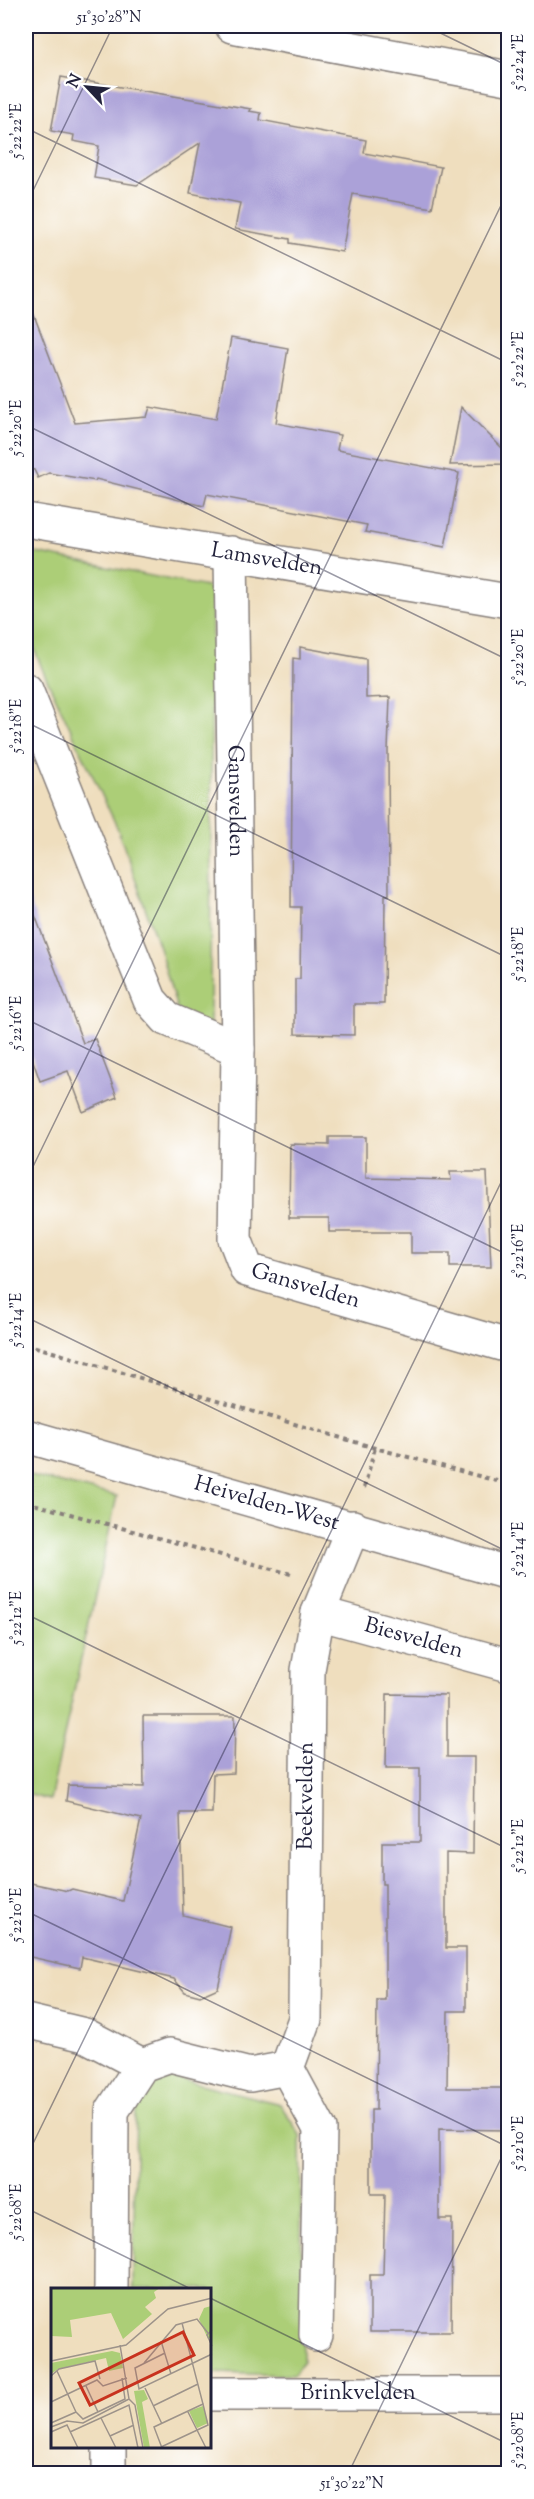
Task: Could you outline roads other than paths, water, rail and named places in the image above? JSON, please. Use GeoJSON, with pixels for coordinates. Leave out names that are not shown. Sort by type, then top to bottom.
{"type":"FeatureCollection","features":[{"type":"Feature","properties":{"kind":"street"},"geometry":{"type":"LineString","coordinates":[[232,26],[508,78]]}},
{"type":"Feature","properties":{"kind":"street","name":"Lamsvelden"},"geometry":{"type":"LineString","coordinates":[[26,520],[508,601]]}},
{"type":"Feature","properties":{"kind":"street","name":"Gansvelden"},"geometry":{"type":"LineString","coordinates":[[231,553],[238,1049],[234,1239],[247,1270],[508,1346]]}},
{"type":"Feature","properties":{"kind":"street"},"geometry":{"type":"LineString","coordinates":[[26,690],[150,1000],[166,1019],[238,1049]]}},
{"type":"Feature","properties":{"kind":"street","name":"Heivelden-West"},"geometry":{"type":"LineString","coordinates":[[26,1436],[353,1527],[508,1573]]}},
{"type":"Feature","properties":{"kind":"street","name":"Beekvelden"},"geometry":{"type":"LineString","coordinates":[[287,2068],[305,2019],[308,1670],[324,1599],[353,1527]]}},
{"type":"Feature","properties":{"kind":"street","name":"Biesvelden"},"geometry":{"type":"LineString","coordinates":[[324,1599],[508,1665]]}},
{"type":"Feature","properties":{"kind":"street"},"geometry":{"type":"LineString","coordinates":[[26,2021],[85,2035],[142,2064]]}},
{"type":"Feature","properties":{"kind":"street"},"geometry":{"type":"LineString","coordinates":[[111,2288],[112,2111],[142,2064],[171,2055],[250,2075],[287,2068],[320,2129],[316,2335]]}},
{"type":"Feature","properties":{"kind":"street","name":"Brinkvelden"},"geometry":{"type":"LineString","coordinates":[[212,2394],[508,2394]]}},
{"type":"Feature","properties":{"kind":"street"},"geometry":{"type":"LineString","coordinates":[[109,2474],[110,2448]]}}]}
